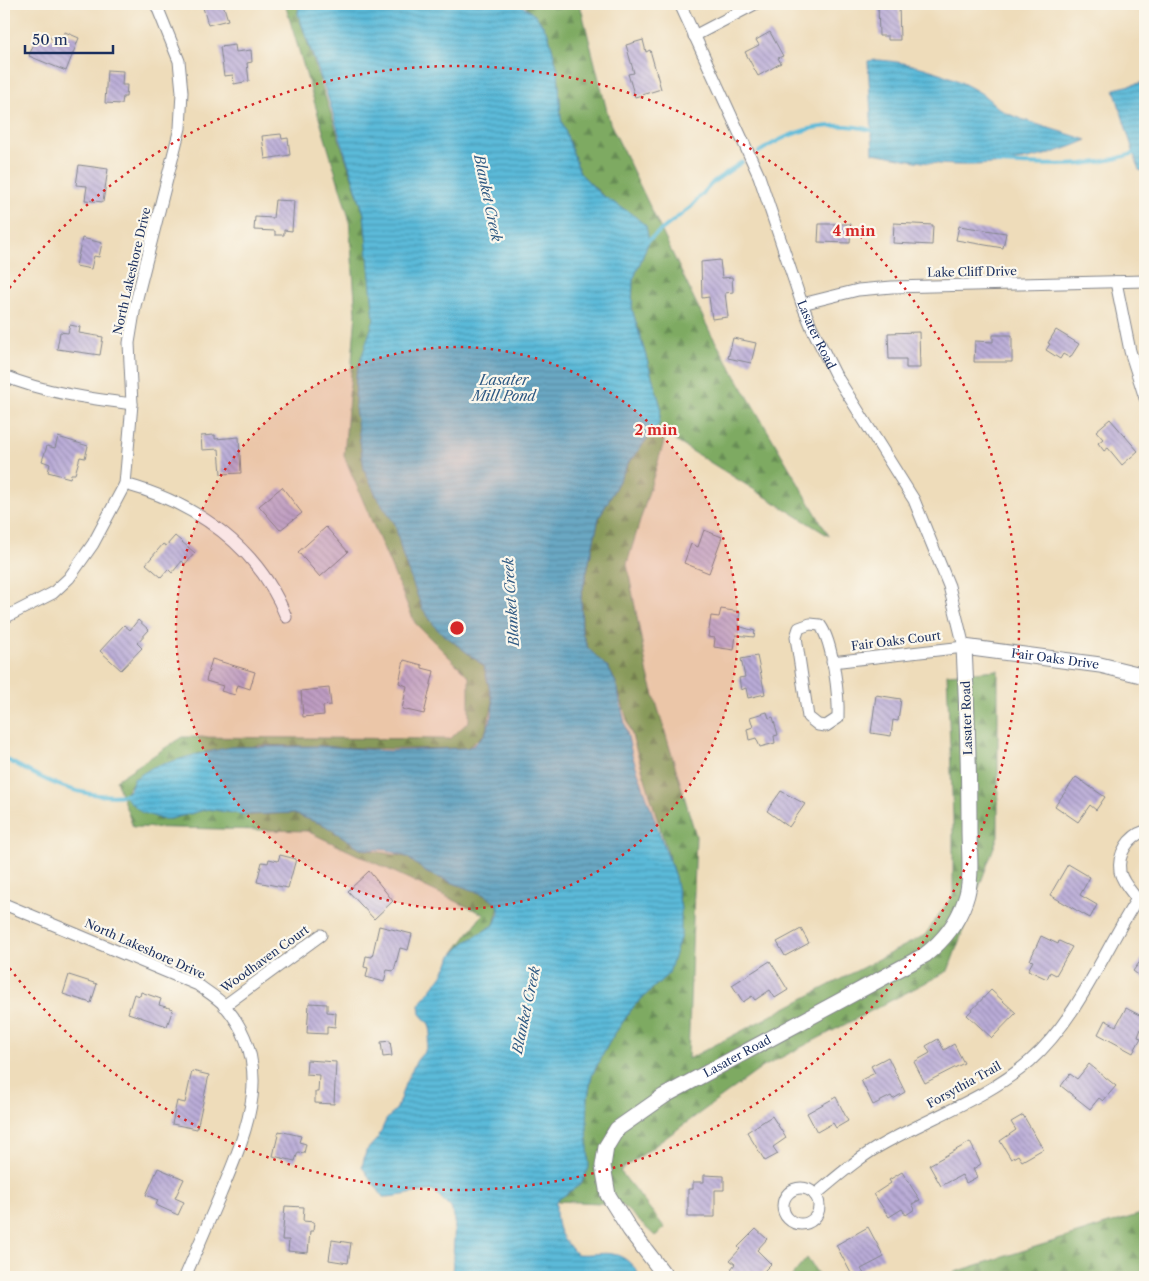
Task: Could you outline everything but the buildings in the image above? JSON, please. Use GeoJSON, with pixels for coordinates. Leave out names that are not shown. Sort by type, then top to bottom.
{"type":"FeatureCollection","features":[{"type":"Feature","properties":{"kind":"street","name":"North Lakeshore Drive"},"geometry":{"type":"LineString","coordinates":[[4,618],[53,593],[69,578],[94,544],[125,484],[132,404],[129,343],[135,306],[180,128],[182,92],[179,61],[164,17],[156,4]]}},
{"type":"Feature","properties":{"kind":"street","name":"Lasater Road"},"geometry":{"type":"LineString","coordinates":[[666,1277],[630,1230],[608,1195],[602,1166],[606,1147],[617,1129],[664,1096],[924,956],[948,934],[956,922],[969,886],[970,768],[964,647],[949,586],[914,500],[835,374],[802,304],[759,176],[680,4]]}},
{"type":"Feature","properties":{"kind":"street"},"geometry":{"type":"LineString","coordinates":[[694,36],[755,4]]}},
{"type":"Feature","properties":{"kind":"street","name":"Lake Cliff Drive"},"geometry":{"type":"LineString","coordinates":[[802,304],[858,290],[892,287],[1145,281]]}},
{"type":"Feature","properties":{"kind":"street"},"geometry":{"type":"LineString","coordinates":[[1116,282],[1130,351],[1145,398]]}},
{"type":"Feature","properties":{"kind":"street"},"geometry":{"type":"LineString","coordinates":[[4,376],[56,393],[132,404]]}},
{"type":"Feature","properties":{"kind":"street"},"geometry":{"type":"LineString","coordinates":[[125,484],[152,491],[190,509],[229,537],[267,577],[286,617]]}},
{"type":"Feature","properties":{"kind":"street"},"geometry":{"type":"LineString","coordinates":[[810,624],[820,625],[825,631],[832,662],[838,718],[826,726],[818,725],[808,717],[796,638],[800,628],[810,624]]}},
{"type":"Feature","properties":{"kind":"street","name":"Fair Oaks Court"},"geometry":{"type":"LineString","coordinates":[[832,662],[964,647]]}},
{"type":"Feature","properties":{"kind":"street","name":"Fair Oaks Drive"},"geometry":{"type":"LineString","coordinates":[[964,647],[1100,665],[1145,676]]}},
{"type":"Feature","properties":{"kind":"street"},"geometry":{"type":"LineString","coordinates":[[1141,897],[1124,882],[1120,871],[1121,859],[1126,844],[1138,833],[1145,831]]}},
{"type":"Feature","properties":{"kind":"street","name":"Forsythia Trail"},"geometry":{"type":"LineString","coordinates":[[815,1195],[858,1160],[878,1147],[1003,1082],[1030,1061],[1057,1034],[1141,897]]}},
{"type":"Feature","properties":{"kind":"street","name":"North Lakeshore Drive"},"geometry":{"type":"LineString","coordinates":[[4,904],[198,985],[224,1006],[246,1043],[253,1080],[249,1122],[240,1148],[185,1277]]}},
{"type":"Feature","properties":{"kind":"street","name":"Woodhaven Court"},"geometry":{"type":"LineString","coordinates":[[224,1006],[321,935]]}},
{"type":"Feature","properties":{"kind":"green space"},"geometry":{"type":"Polygon","coordinates":[[[285,4],[299,4],[298,14],[364,214],[395,524],[437,629],[484,666],[493,703],[485,734],[467,748],[399,749],[258,745],[131,784],[124,796],[170,819],[208,809],[246,815],[292,813],[324,825],[362,849],[407,857],[427,873],[485,895],[499,906],[494,925],[466,942],[453,954],[483,914],[307,831],[133,827],[116,780],[182,737],[450,739],[469,721],[469,677],[415,623],[344,456],[356,313],[349,218],[285,4]]]}},
{"type":"Feature","properties":{"kind":"green space"},"geometry":{"type":"Polygon","coordinates":[[[524,4],[580,4],[610,123],[710,332],[829,536],[666,435],[627,564],[648,675],[696,836],[688,1059],[925,935],[953,895],[953,818],[947,674],[998,670],[998,836],[948,971],[763,1067],[620,1171],[665,1228],[655,1236],[621,1204],[556,1201],[581,1184],[588,1096],[592,1075],[611,1039],[634,1006],[669,973],[681,909],[675,877],[616,683],[609,669],[588,648],[582,633],[581,597],[599,518],[629,462],[659,424],[661,407],[632,309],[633,280],[649,241],[580,173],[561,119],[558,70],[548,33],[524,4]]]}},
{"type":"Feature","properties":{"kind":"green space"},"geometry":{"type":"Polygon","coordinates":[[[1145,1209],[1145,1277],[939,1277],[1144,1213],[1145,1209]]]}},
{"type":"Feature","properties":{"kind":"green space"},"geometry":{"type":"Polygon","coordinates":[[[807,1258],[820,1277],[791,1277],[807,1258]]]}},
{"type":"Feature","properties":{"kind":"water","name":"Lasater Mill Pond"},"geometry":{"type":"Polygon","coordinates":[[[299,4],[520,4],[536,16],[548,33],[558,70],[561,119],[580,173],[600,194],[632,214],[646,226],[649,241],[633,280],[632,309],[661,407],[659,424],[629,462],[599,518],[581,597],[582,633],[588,648],[609,669],[616,683],[632,755],[675,877],[681,909],[681,935],[669,973],[634,1006],[611,1039],[592,1075],[588,1096],[589,1167],[581,1184],[556,1201],[559,1230],[576,1254],[606,1253],[618,1256],[625,1259],[635,1268],[638,1277],[452,1277],[455,1220],[451,1208],[434,1191],[383,1197],[362,1167],[366,1151],[378,1138],[386,1120],[397,1108],[405,1084],[417,1060],[425,1051],[431,1032],[429,1024],[420,1014],[419,1005],[442,975],[453,954],[466,942],[494,925],[499,913],[499,906],[485,895],[427,873],[407,857],[388,850],[362,849],[324,825],[292,813],[246,815],[208,809],[170,819],[161,819],[141,812],[124,796],[130,789],[134,779],[153,767],[231,747],[320,746],[390,751],[467,748],[474,745],[485,734],[492,716],[493,703],[484,666],[437,629],[422,608],[403,557],[395,524],[377,497],[364,469],[355,408],[356,375],[374,319],[364,214],[327,95],[298,14],[299,4]]]}},
{"type":"Feature","properties":{"kind":"water"},"geometry":{"type":"Polygon","coordinates":[[[868,61],[904,63],[942,74],[979,92],[1006,113],[1087,140],[1069,148],[1030,159],[989,164],[949,165],[873,153],[868,61]]]}},
{"type":"Feature","properties":{"kind":"water"},"geometry":{"type":"Polygon","coordinates":[[[1145,82],[1145,172],[1139,170],[1114,89],[1145,82]]]}},
{"type":"Feature","properties":{"kind":"waterway"},"geometry":{"type":"LineString","coordinates":[[759,152],[786,137],[814,128],[844,126],[875,131]]}},
{"type":"Feature","properties":{"kind":"waterway"},"geometry":{"type":"LineString","coordinates":[[997,163],[1072,165],[1109,160],[1145,149]]}},
{"type":"Feature","properties":{"kind":"waterway"},"geometry":{"type":"LineString","coordinates":[[646,242],[691,207],[713,182],[742,162]]}},
{"type":"Feature","properties":{"kind":"waterway"},"geometry":{"type":"LineString","coordinates":[[4,758],[33,774],[63,787],[94,794],[110,796],[127,795]]}},
{"type":"Feature","properties":{"kind":"water label","name":"Blanket Creek"},"geometry":{"type":"Point","coordinates":[488,198]}},
{"type":"Feature","properties":{"kind":"water label","name":"Blanket Creek"},"geometry":{"type":"Point","coordinates":[511,602]}},
{"type":"Feature","properties":{"kind":"water label","name":"Blanket Creek"},"geometry":{"type":"Point","coordinates":[526,1010]}}]}
